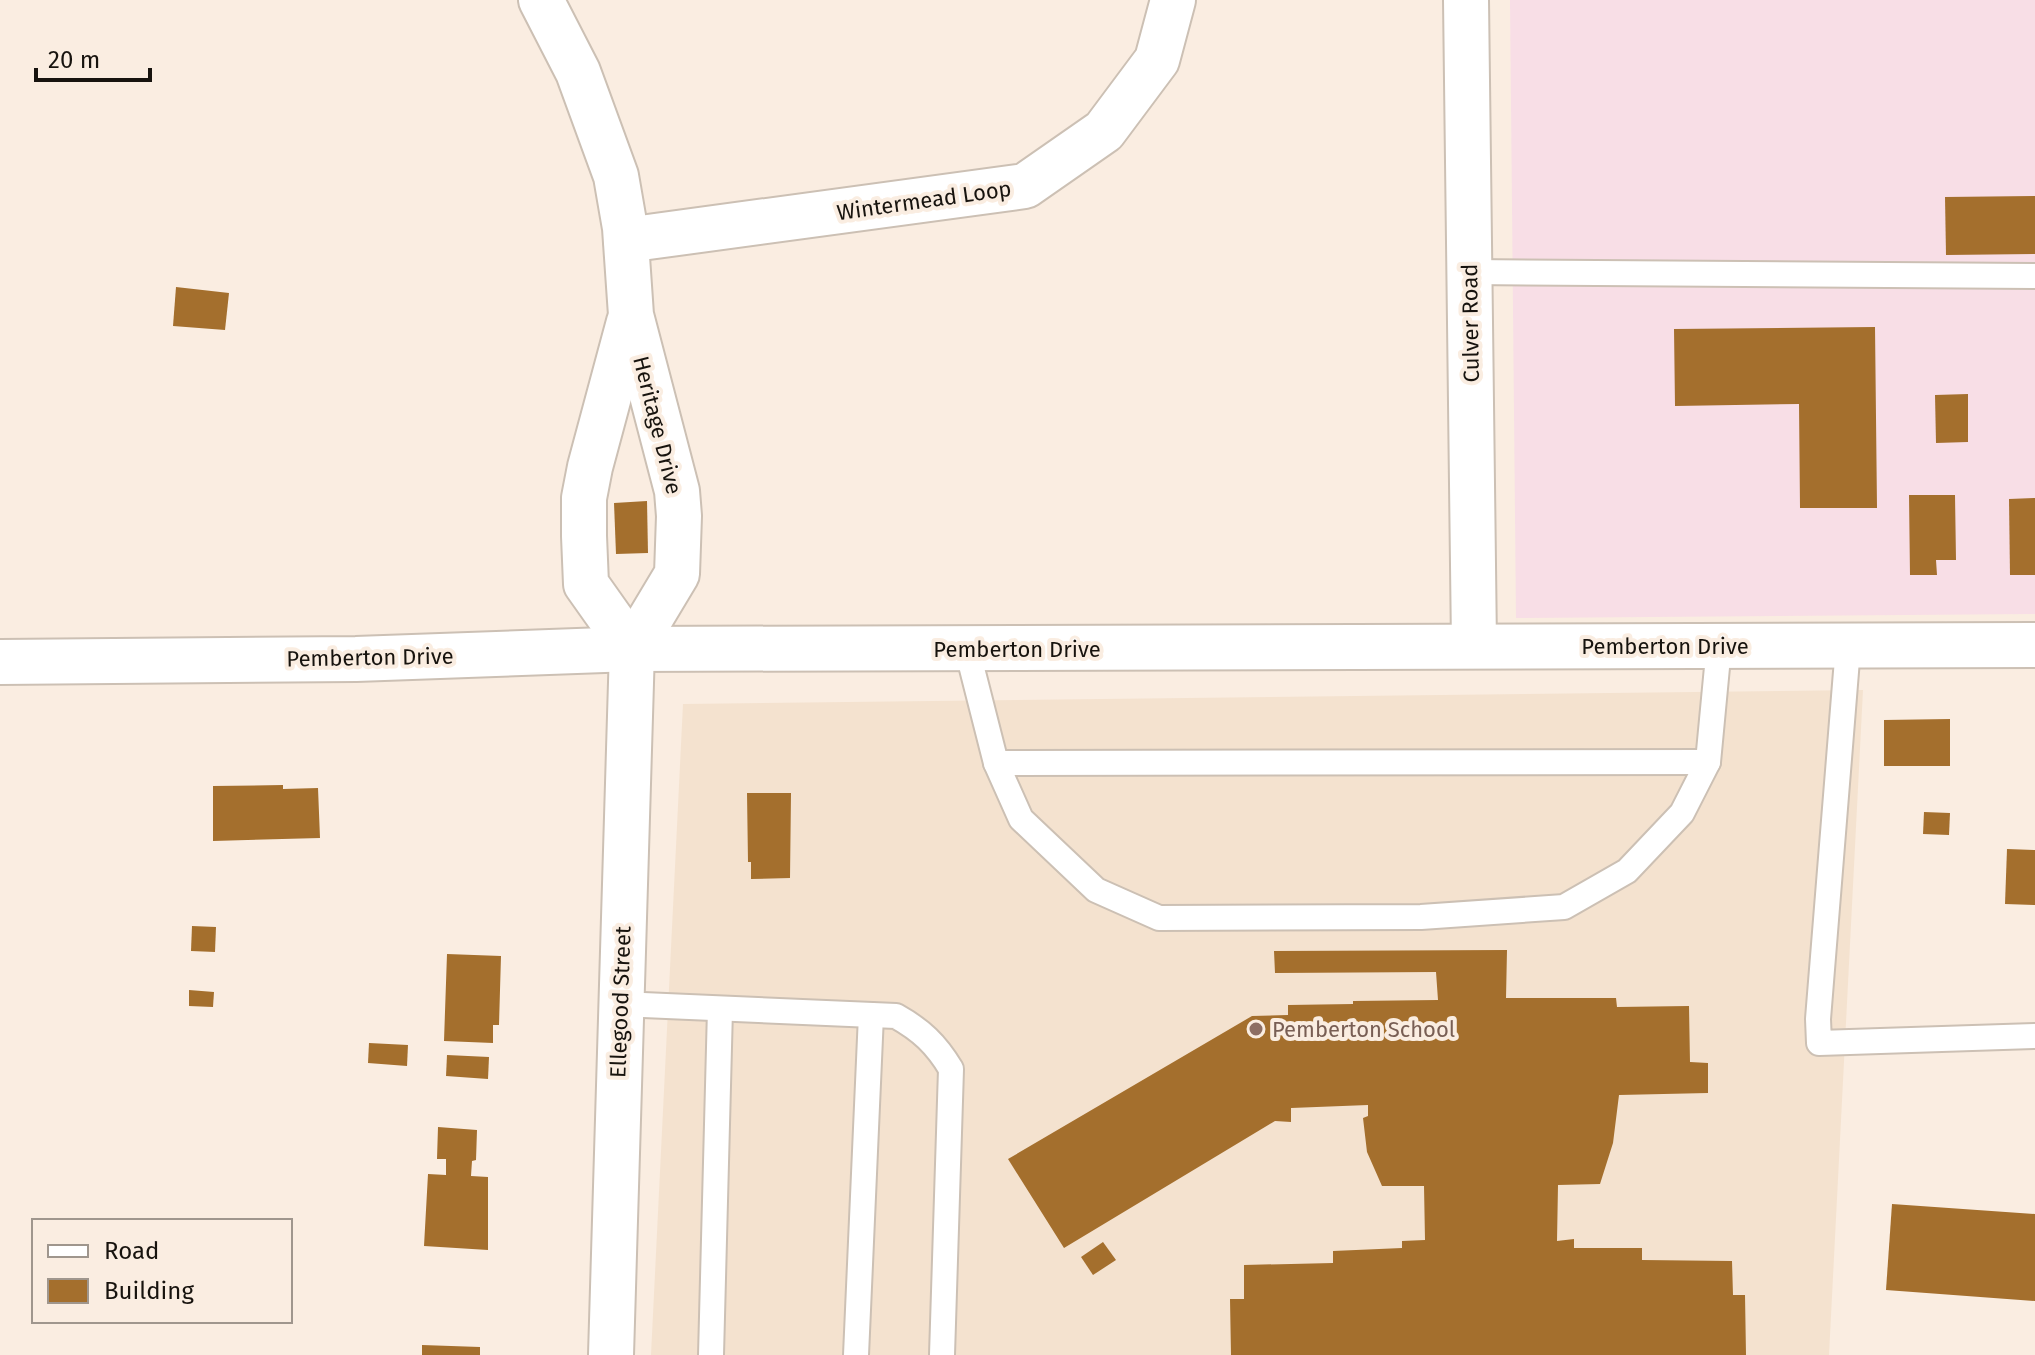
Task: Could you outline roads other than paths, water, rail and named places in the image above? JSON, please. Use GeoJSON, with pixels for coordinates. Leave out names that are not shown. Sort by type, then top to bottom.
{"type":"FeatureCollection","features":[{"type":"Feature","properties":{"kind":"street","name":"Heritage Drive"},"geometry":{"type":"LineString","coordinates":[[541,0],[578,72],[616,176],[626,240],[631,315],[677,491],[677,574],[632,649],[586,584],[584,536],[584,498],[590,467],[631,315]]}},
{"type":"Feature","properties":{"kind":"street","name":"Wintermead Loop"},"geometry":{"type":"LineString","coordinates":[[626,240],[1025,186],[1104,131],[1157,60],[1173,0]]}},
{"type":"Feature","properties":{"kind":"street","name":"Culver Road"},"geometry":{"type":"LineString","coordinates":[[1466,0],[1474,645]]}},
{"type":"Feature","properties":{"kind":"street","name":"Pemberton Drive"},"geometry":{"type":"LineString","coordinates":[[0,662],[356,659],[632,649],[2035,645]]}},
{"type":"Feature","properties":{"kind":"street","name":"Ellegood Street"},"geometry":{"type":"LineString","coordinates":[[611,1355],[632,649]]}},
{"type":"Feature","properties":{"kind":"lane"},"geometry":{"type":"LineString","coordinates":[[1470,272],[2035,276]]}},
{"type":"Feature","properties":{"kind":"lane"},"geometry":{"type":"LineString","coordinates":[[967,649],[996,763],[1021,819],[1096,890],[1159,918],[1174,918],[1421,917],[1564,907],[1627,871],[1682,813],[1708,762],[1719,646]]}},
{"type":"Feature","properties":{"kind":"lane"},"geometry":{"type":"LineString","coordinates":[[1848,647],[1818,1019],[1819,1043],[2035,1036]]}},
{"type":"Feature","properties":{"kind":"lane"},"geometry":{"type":"LineString","coordinates":[[996,763],[1708,762]]}},
{"type":"Feature","properties":{"kind":"lane"},"geometry":{"type":"LineString","coordinates":[[620,1004],[896,1016],[917,1028],[938,1047],[951,1069],[942,1355]]}},
{"type":"Feature","properties":{"kind":"lane"},"geometry":{"type":"LineString","coordinates":[[711,1355],[720,1009]]}},
{"type":"Feature","properties":{"kind":"lane"},"geometry":{"type":"LineString","coordinates":[[856,1355],[871,1015]]}},
{"type":"Feature","properties":{"kind":"place","name":"Pemberton School"},"geometry":{"type":"Point","coordinates":[1256,1029]}}]}
